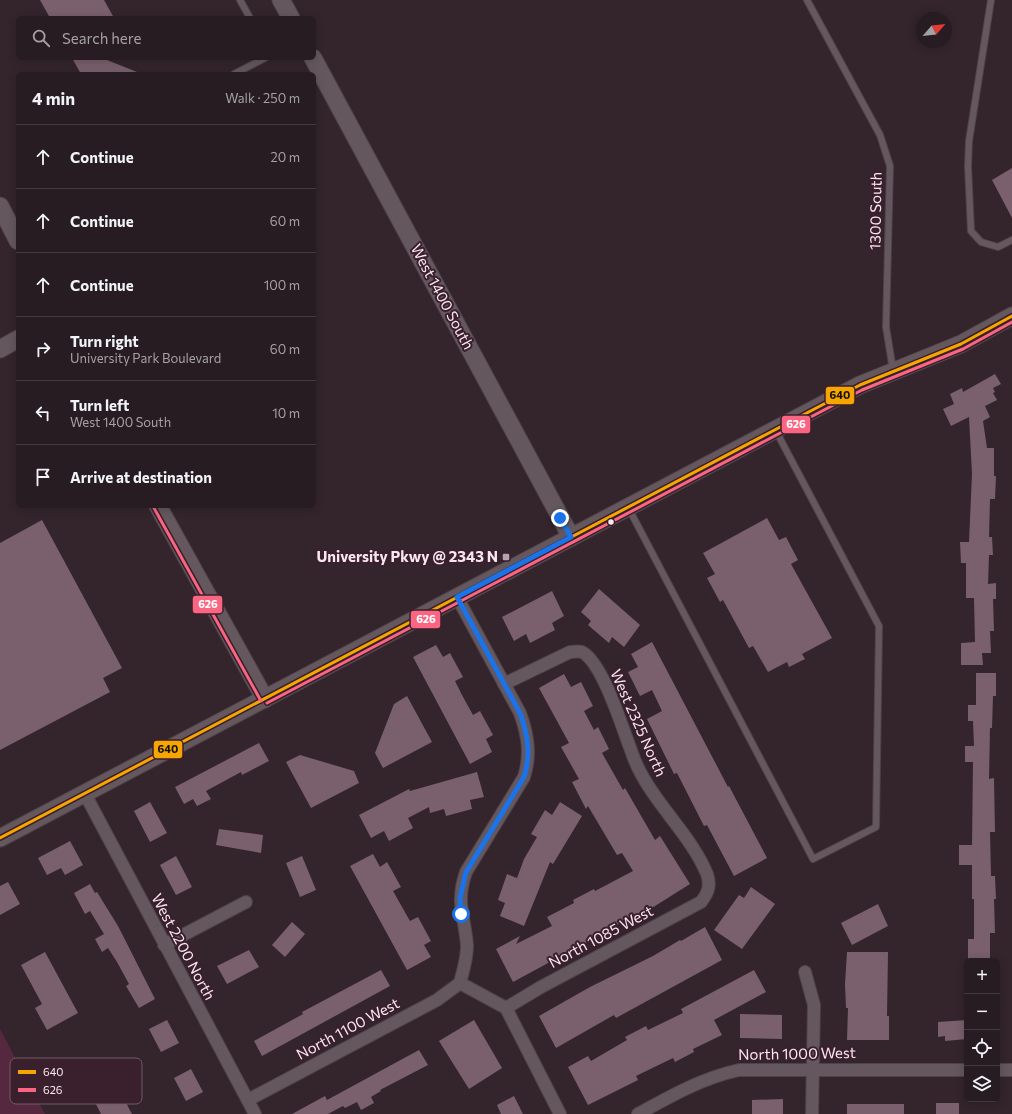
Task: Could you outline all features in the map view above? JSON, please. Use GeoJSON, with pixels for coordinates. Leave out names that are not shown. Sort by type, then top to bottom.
{"type":"FeatureCollection","features":[{"type":"Feature","properties":{"kind":"street"},"geometry":{"type":"LineString","coordinates":[[281,0],[290,16]]}},
{"type":"Feature","properties":{"kind":"street","name":"West 1400 South"},"geometry":{"type":"LineString","coordinates":[[314,60],[571,537]]}},
{"type":"Feature","properties":{"kind":"street"},"geometry":{"type":"LineString","coordinates":[[3,217],[16,238]]}},
{"type":"Feature","properties":{"kind":"street"},"geometry":{"type":"LineString","coordinates":[[0,838],[860,385],[893,370],[916,363],[961,344],[1011,320]]}},
{"type":"Feature","properties":{"kind":"street"},"geometry":{"type":"LineString","coordinates":[[0,349],[16,340]]}},
{"type":"Feature","properties":{"kind":"street"},"geometry":{"type":"LineString","coordinates":[[159,508],[265,699]]}},
{"type":"Feature","properties":{"kind":"street"},"geometry":{"type":"LineString","coordinates":[[457,597],[520,713],[527,731],[528,764],[524,777],[466,872],[462,883],[461,914],[467,946],[465,964],[460,983],[506,1008],[560,1114]]}},
{"type":"Feature","properties":{"kind":"street","name":"West 2325 North"},"geometry":{"type":"LineString","coordinates":[[504,684],[561,655],[570,652],[581,652],[590,658],[616,707],[636,762],[649,787],[687,840],[706,874],[709,882],[708,892]]}},
{"type":"Feature","properties":{"kind":"street","name":"West 2200 North"},"geometry":{"type":"LineString","coordinates":[[85,794],[255,1114]]}},
{"type":"Feature","properties":{"kind":"street","name":"North 1085 West"},"geometry":{"type":"LineString","coordinates":[[506,1008],[541,987],[701,902],[708,892]]}},
{"type":"Feature","properties":{"kind":"street"},"geometry":{"type":"LineString","coordinates":[[164,945],[246,902]]}},
{"type":"Feature","properties":{"kind":"street"},"geometry":{"type":"LineString","coordinates":[[804,972],[814,1005],[812,1114]]}},
{"type":"Feature","properties":{"kind":"street","name":"North 1100 West"},"geometry":{"type":"LineString","coordinates":[[248,1100],[437,1000],[460,983]]}},
{"type":"Feature","properties":{"kind":"street","name":"North 1000 West"},"geometry":{"type":"LineString","coordinates":[[638,1114],[694,1084],[717,1074],[739,1070],[964,1070]]}},
{"type":"Feature","properties":{"kind":"street"},"geometry":{"type":"LineString","coordinates":[[1000,1070],[1012,1070]]}},
{"type":"Feature","properties":{"kind":"lane"},"geometry":{"type":"LineString","coordinates":[[240,0],[249,16]]}},
{"type":"Feature","properties":{"kind":"lane","name":"1300 South"},"geometry":{"type":"LineString","coordinates":[[807,0],[880,135],[890,166],[886,327],[893,370]]}},
{"type":"Feature","properties":{"kind":"lane"},"geometry":{"type":"LineString","coordinates":[[991,0],[969,142],[968,166],[971,232],[981,242],[998,247],[1012,240]]}},
{"type":"Feature","properties":{"kind":"lane"},"geometry":{"type":"LineString","coordinates":[[238,72],[261,60]]}},
{"type":"Feature","properties":{"kind":"lane"},"geometry":{"type":"LineString","coordinates":[[628,507],[813,859],[876,827],[879,626],[775,429]]}},
{"type":"Feature","properties":{"kind":"shaded area"},"geometry":{"type":"Polygon","coordinates":[[[0,1029],[15,1058],[10,1058],[10,1104],[40,1104],[45,1114],[0,1114],[0,1029]]]}},
{"type":"Feature","properties":{"kind":"building"},"geometry":{"type":"Polygon","coordinates":[[[40,0],[104,0],[113,16],[49,16],[40,0]]]}},
{"type":"Feature","properties":{"kind":"building"},"geometry":{"type":"Polygon","coordinates":[[[73,60],[107,60],[137,72],[80,72],[73,60]]]}},
{"type":"Feature","properties":{"kind":"building"},"geometry":{"type":"Polygon","coordinates":[[[1012,168],[1012,218],[992,180],[1012,168]]]}},
{"type":"Feature","properties":{"kind":"building"},"geometry":{"type":"Polygon","coordinates":[[[995,374],[1001,384],[993,388],[995,392],[993,393],[997,400],[985,406],[990,417],[983,421],[987,448],[994,448],[994,476],[996,476],[995,499],[990,499],[989,537],[992,537],[993,555],[989,555],[988,584],[996,583],[996,599],[993,599],[994,631],[990,631],[991,653],[982,653],[983,665],[961,665],[961,643],[975,642],[974,598],[966,598],[966,563],[961,563],[960,542],[969,542],[972,474],[969,417],[951,426],[943,409],[954,404],[950,394],[962,388],[963,392],[995,374]]]}},
{"type":"Feature","properties":{"kind":"building"},"geometry":{"type":"Polygon","coordinates":[[[767,518],[779,540],[786,537],[798,560],[791,564],[832,638],[802,654],[805,659],[789,667],[787,662],[768,672],[753,646],[749,648],[723,600],[720,602],[707,578],[715,574],[703,553],[767,518]]]}},
{"type":"Feature","properties":{"kind":"building"},"geometry":{"type":"Polygon","coordinates":[[[42,520],[122,668],[103,678],[110,692],[0,750],[0,543],[42,520]]]}},
{"type":"Feature","properties":{"kind":"building"},"geometry":{"type":"Polygon","coordinates":[[[599,589],[640,625],[624,647],[612,637],[609,643],[588,625],[591,621],[581,612],[599,589]]]}},
{"type":"Feature","properties":{"kind":"building"},"geometry":{"type":"Polygon","coordinates":[[[552,591],[564,616],[552,623],[555,630],[530,643],[526,634],[514,641],[502,617],[552,591]]]}},
{"type":"Feature","properties":{"kind":"building"},"geometry":{"type":"Polygon","coordinates":[[[652,642],[767,858],[734,876],[707,825],[704,826],[677,773],[674,774],[647,719],[662,711],[652,690],[640,696],[628,672],[638,667],[631,654],[652,642]]]}},
{"type":"Feature","properties":{"kind":"building"},"geometry":{"type":"Polygon","coordinates":[[[436,645],[443,657],[450,653],[463,677],[455,681],[462,695],[473,715],[480,711],[493,735],[486,739],[492,752],[470,764],[413,657],[436,645]]]}},
{"type":"Feature","properties":{"kind":"building"},"geometry":{"type":"Polygon","coordinates":[[[976,673],[996,673],[996,696],[993,696],[992,728],[990,728],[989,779],[994,778],[995,832],[990,832],[991,876],[995,876],[996,899],[994,899],[995,933],[990,933],[990,958],[968,958],[968,939],[974,939],[972,865],[959,865],[959,845],[972,845],[973,762],[965,762],[965,746],[974,746],[973,721],[968,721],[968,705],[976,705],[976,673]]]}},
{"type":"Feature","properties":{"kind":"building"},"geometry":{"type":"Polygon","coordinates":[[[564,674],[571,687],[581,682],[593,706],[584,711],[594,730],[598,727],[609,749],[602,753],[623,790],[625,788],[655,840],[660,836],[690,884],[655,906],[586,940],[587,942],[513,982],[496,949],[520,936],[516,944],[552,926],[547,917],[574,903],[573,900],[594,889],[595,891],[633,871],[622,853],[617,855],[588,806],[586,809],[572,782],[579,779],[561,747],[569,743],[539,688],[564,674]]]}},
{"type":"Feature","properties":{"kind":"building"},"geometry":{"type":"Polygon","coordinates":[[[407,696],[432,742],[383,768],[375,753],[394,704],[407,696]]]}},
{"type":"Feature","properties":{"kind":"building"},"geometry":{"type":"Polygon","coordinates":[[[259,743],[269,761],[242,775],[241,772],[206,791],[211,799],[197,806],[193,799],[184,804],[175,787],[259,743]]]}},
{"type":"Feature","properties":{"kind":"building"},"geometry":{"type":"Polygon","coordinates":[[[300,755],[354,771],[359,783],[311,808],[286,762],[300,755]]]}},
{"type":"Feature","properties":{"kind":"building"},"geometry":{"type":"Polygon","coordinates":[[[477,772],[484,797],[470,800],[472,809],[446,816],[444,809],[430,813],[429,807],[408,818],[413,828],[389,841],[384,831],[371,838],[359,815],[409,789],[410,791],[477,772]]]}},
{"type":"Feature","properties":{"kind":"building"},"geometry":{"type":"Polygon","coordinates":[[[150,802],[167,833],[150,842],[134,811],[150,802]]]}},
{"type":"Feature","properties":{"kind":"building"},"geometry":{"type":"Polygon","coordinates":[[[560,802],[582,816],[553,864],[550,862],[524,926],[500,916],[505,903],[498,900],[507,874],[517,878],[524,859],[537,837],[531,834],[545,810],[552,815],[560,802]]]}},
{"type":"Feature","properties":{"kind":"building"},"geometry":{"type":"Polygon","coordinates":[[[219,829],[263,835],[261,853],[216,845],[219,829]]]}},
{"type":"Feature","properties":{"kind":"building"},"geometry":{"type":"Polygon","coordinates":[[[70,841],[83,865],[65,875],[61,868],[47,875],[38,858],[70,841]]]}},
{"type":"Feature","properties":{"kind":"building"},"geometry":{"type":"Polygon","coordinates":[[[373,854],[380,867],[387,862],[401,887],[393,891],[410,921],[418,917],[431,941],[424,945],[431,957],[407,970],[350,866],[373,854]]]}},
{"type":"Feature","properties":{"kind":"building"},"geometry":{"type":"Polygon","coordinates":[[[176,856],[192,887],[176,895],[160,865],[176,856]]]}},
{"type":"Feature","properties":{"kind":"building"},"geometry":{"type":"Polygon","coordinates":[[[302,856],[316,890],[300,897],[286,863],[302,856]]]}},
{"type":"Feature","properties":{"kind":"building"},"geometry":{"type":"Polygon","coordinates":[[[8,882],[20,904],[0,915],[0,886],[8,882]]]}},
{"type":"Feature","properties":{"kind":"building"},"geometry":{"type":"Polygon","coordinates":[[[90,884],[95,893],[97,892],[118,926],[155,999],[139,1008],[126,986],[129,984],[117,962],[108,948],[102,952],[95,939],[104,934],[90,911],[85,914],[74,893],[90,884]]]}},
{"type":"Feature","properties":{"kind":"building"},"geometry":{"type":"Polygon","coordinates":[[[751,887],[775,904],[742,949],[714,930],[739,895],[744,898],[751,887]]]}},
{"type":"Feature","properties":{"kind":"building"},"geometry":{"type":"Polygon","coordinates":[[[878,904],[888,926],[852,945],[841,923],[878,904]]]}},
{"type":"Feature","properties":{"kind":"building"},"geometry":{"type":"Polygon","coordinates":[[[292,922],[305,934],[285,957],[272,945],[292,922]]]}},
{"type":"Feature","properties":{"kind":"building"},"geometry":{"type":"Polygon","coordinates":[[[705,927],[722,960],[616,1018],[614,1015],[556,1048],[539,1016],[590,987],[653,956],[705,927]]]}},
{"type":"Feature","properties":{"kind":"building"},"geometry":{"type":"Polygon","coordinates":[[[249,950],[259,967],[227,984],[217,966],[249,950]]]}},
{"type":"Feature","properties":{"kind":"building"},"geometry":{"type":"Polygon","coordinates":[[[45,952],[78,1013],[47,1030],[35,1008],[42,1004],[21,965],[45,952]]]}},
{"type":"Feature","properties":{"kind":"building"},"geometry":{"type":"Polygon","coordinates":[[[847,952],[888,952],[887,1016],[889,1016],[889,1040],[847,1040],[848,1008],[846,1008],[845,984],[847,952]]]}},
{"type":"Feature","properties":{"kind":"building"},"geometry":{"type":"Polygon","coordinates":[[[381,970],[390,986],[262,1056],[254,1041],[303,1014],[302,1012],[381,970]]]}},
{"type":"Feature","properties":{"kind":"building"},"geometry":{"type":"Polygon","coordinates":[[[754,970],[766,992],[714,1020],[722,1035],[693,1049],[694,1052],[675,1062],[673,1058],[636,1076],[638,1080],[588,1105],[568,1067],[588,1056],[591,1061],[627,1040],[625,1037],[646,1026],[648,1030],[683,1013],[681,1009],[754,970]]]}},
{"type":"Feature","properties":{"kind":"building"},"geometry":{"type":"Polygon","coordinates":[[[740,1014],[782,1015],[782,1039],[740,1038],[740,1014]]]}},
{"type":"Feature","properties":{"kind":"building"},"geometry":{"type":"Polygon","coordinates":[[[167,1020],[179,1043],[161,1052],[149,1029],[167,1020]]]}},
{"type":"Feature","properties":{"kind":"building"},"geometry":{"type":"Polygon","coordinates":[[[474,1020],[502,1068],[469,1089],[439,1041],[474,1020]]]}},
{"type":"Feature","properties":{"kind":"building"},"geometry":{"type":"Polygon","coordinates":[[[964,1020],[964,1039],[945,1041],[945,1036],[938,1037],[938,1022],[964,1020]]]}},
{"type":"Feature","properties":{"kind":"building"},"geometry":{"type":"Polygon","coordinates":[[[419,1050],[428,1065],[380,1090],[381,1091],[371,1097],[374,1103],[361,1110],[357,1102],[345,1108],[343,1106],[328,1114],[292,1114],[325,1096],[327,1100],[419,1050]]]}},
{"type":"Feature","properties":{"kind":"building"},"geometry":{"type":"Polygon","coordinates":[[[191,1069],[203,1092],[186,1101],[174,1078],[191,1069]]]}},
{"type":"Feature","properties":{"kind":"building"},"geometry":{"type":"Polygon","coordinates":[[[514,1096],[523,1114],[501,1114],[497,1105],[514,1096]]]}},
{"type":"Feature","properties":{"kind":"building"},"geometry":{"type":"Polygon","coordinates":[[[783,1099],[783,1114],[752,1114],[752,1100],[783,1099]]]}},
{"type":"Feature","properties":{"kind":"building"},"geometry":{"type":"Polygon","coordinates":[[[936,1103],[959,1103],[959,1114],[936,1114],[936,1103]]]}},
{"type":"Feature","properties":{"kind":"building"},"geometry":{"type":"Polygon","coordinates":[[[96,1104],[127,1104],[132,1114],[101,1114],[96,1104]]]}},
{"type":"Feature","properties":{"kind":"building"},"geometry":{"type":"Polygon","coordinates":[[[847,1104],[904,1104],[904,1114],[847,1114],[847,1104]]]}},
{"type":"Feature","properties":{"kind":"transit line","name":"640"},"geometry":{"type":"LineString","coordinates":[[0,838],[860,385],[961,344],[1012,316]]}},
{"type":"Feature","properties":{"kind":"transit line","name":"626"},"geometry":{"type":"LineString","coordinates":[[267,703],[862,390],[963,349],[1012,322]]}},
{"type":"Feature","properties":{"kind":"transit line","name":"626"},"geometry":{"type":"LineString","coordinates":[[154,508],[261,701]]}},
{"type":"Feature","properties":{"kind":"place","name":"University Pkwy @ 2343 N"},"geometry":{"type":"Point","coordinates":[506,557]}},
{"type":"Feature","properties":{"kind":"route"},"geometry":{"type":"LineString","coordinates":[[461,914],[460,898],[462,883],[466,872],[524,777],[528,764],[529,750],[527,731],[520,713],[457,597],[571,537],[560,518]]}}]}
